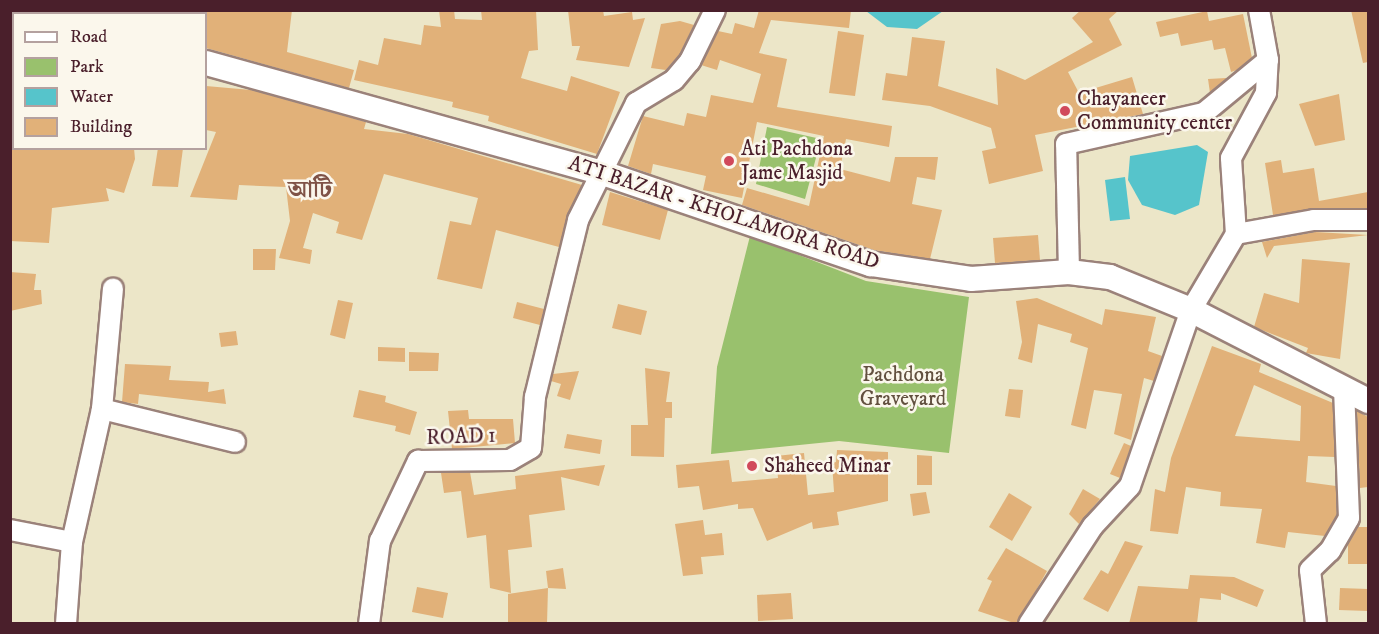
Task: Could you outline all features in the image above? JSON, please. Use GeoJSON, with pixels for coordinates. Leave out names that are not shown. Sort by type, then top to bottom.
{"type":"FeatureCollection","features":[{"type":"Feature","properties":{"kind":"main road","name":"ATI BAZAR - KHOLAMORA ROAD"},"geometry":{"type":"LineString","coordinates":[[207,63],[600,172],[871,264],[971,279],[1069,272],[1110,277],[1191,310],[1368,401]]}},
{"type":"Feature","properties":{"kind":"street"},"geometry":{"type":"LineString","coordinates":[[600,172],[636,104],[674,80],[690,61],[715,10]]}},
{"type":"Feature","properties":{"kind":"street"},"geometry":{"type":"LineString","coordinates":[[1029,624],[1093,526],[1130,486],[1191,310],[1236,234],[1231,158],[1266,93],[1268,60],[1259,10]]}},
{"type":"Feature","properties":{"kind":"street"},"geometry":{"type":"LineString","coordinates":[[1069,272],[1066,144],[1204,113],[1268,60]]}},
{"type":"Feature","properties":{"kind":"street","name":"ROAD 1"},"geometry":{"type":"LineString","coordinates":[[369,624],[380,541],[418,461],[510,460],[535,440],[535,397],[547,347],[578,220],[600,172]]}},
{"type":"Feature","properties":{"kind":"street"},"geometry":{"type":"LineString","coordinates":[[1236,234],[1314,220],[1368,220]]}},
{"type":"Feature","properties":{"kind":"street"},"geometry":{"type":"LineString","coordinates":[[66,624],[72,542],[102,410],[113,288]]}},
{"type":"Feature","properties":{"kind":"street"},"geometry":{"type":"LineString","coordinates":[[1316,624],[1310,570],[1330,551],[1349,518],[1344,387]]}},
{"type":"Feature","properties":{"kind":"street"},"geometry":{"type":"LineString","coordinates":[[102,410],[235,442]]}},
{"type":"Feature","properties":{"kind":"street"},"geometry":{"type":"LineString","coordinates":[[10,530],[72,542]]}},
{"type":"Feature","properties":{"kind":"green space"},"geometry":{"type":"Polygon","coordinates":[[[767,127],[821,139],[805,199],[756,184],[767,127]]]}},
{"type":"Feature","properties":{"kind":"green space","name":"Pachdona Graveyard"},"geometry":{"type":"Polygon","coordinates":[[[750,236],[866,281],[969,297],[949,453],[839,441],[711,454],[717,367],[750,236]]]}},
{"type":"Feature","properties":{"kind":"water"},"geometry":{"type":"Polygon","coordinates":[[[866,11],[943,11],[917,29],[887,27],[866,11]]]}},
{"type":"Feature","properties":{"kind":"water"},"geometry":{"type":"Polygon","coordinates":[[[1197,145],[1208,152],[1199,205],[1175,215],[1142,205],[1128,180],[1130,156],[1197,145]]]}},
{"type":"Feature","properties":{"kind":"water"},"geometry":{"type":"Polygon","coordinates":[[[1125,177],[1130,219],[1110,221],[1105,180],[1125,177]]]}},
{"type":"Feature","properties":{"kind":"building"},"geometry":{"type":"Polygon","coordinates":[[[206,10],[292,10],[287,52],[354,70],[349,88],[207,48],[206,10]]]}},
{"type":"Feature","properties":{"kind":"building"},"geometry":{"type":"Polygon","coordinates":[[[439,10],[454,10],[455,19],[482,20],[481,10],[536,10],[538,50],[529,51],[521,78],[567,91],[571,76],[620,92],[597,154],[488,121],[489,116],[452,107],[453,102],[354,80],[359,60],[378,65],[384,38],[421,45],[424,25],[441,27],[439,10]]]}},
{"type":"Feature","properties":{"kind":"building"},"geometry":{"type":"Polygon","coordinates":[[[568,10],[603,10],[604,16],[632,12],[633,20],[645,18],[629,67],[576,60],[580,46],[572,46],[568,10]]]}},
{"type":"Feature","properties":{"kind":"building"},"geometry":{"type":"Polygon","coordinates":[[[759,10],[851,10],[849,28],[771,20],[759,53],[787,59],[777,107],[892,126],[889,147],[846,139],[840,169],[890,182],[895,157],[938,157],[935,180],[917,177],[912,204],[942,210],[930,259],[874,250],[742,205],[747,188],[809,206],[824,136],[757,122],[742,198],[703,190],[706,176],[653,164],[651,174],[628,166],[643,116],[684,126],[687,113],[706,117],[711,95],[753,103],[761,74],[720,60],[717,70],[701,65],[718,31],[732,34],[735,23],[754,28],[759,10]]]}},
{"type":"Feature","properties":{"kind":"building"},"geometry":{"type":"Polygon","coordinates":[[[1081,10],[1119,10],[1109,19],[1122,45],[1068,72],[1079,93],[1132,77],[1143,114],[1035,135],[1043,171],[989,184],[982,151],[996,148],[991,128],[930,106],[882,100],[886,73],[907,76],[912,37],[945,41],[938,86],[998,105],[996,68],[1025,80],[1093,42],[1072,18],[1081,10]]]}},
{"type":"Feature","properties":{"kind":"building"},"geometry":{"type":"Polygon","coordinates":[[[1351,10],[1368,10],[1368,62],[1363,63],[1351,10]]]}},
{"type":"Feature","properties":{"kind":"building"},"geometry":{"type":"Polygon","coordinates":[[[1207,11],[1209,21],[1243,14],[1252,58],[1237,70],[1231,72],[1225,48],[1214,50],[1212,40],[1181,46],[1178,33],[1160,37],[1156,22],[1207,11]]]}},
{"type":"Feature","properties":{"kind":"building"},"geometry":{"type":"Polygon","coordinates":[[[680,21],[694,25],[680,54],[666,70],[651,68],[661,24],[680,21]]]}},
{"type":"Feature","properties":{"kind":"building"},"geometry":{"type":"Polygon","coordinates":[[[838,31],[864,35],[855,96],[829,93],[838,31]]]}},
{"type":"Feature","properties":{"kind":"building"},"geometry":{"type":"Polygon","coordinates":[[[1208,79],[1226,79],[1210,93],[1208,79]]]}},
{"type":"Feature","properties":{"kind":"building"},"geometry":{"type":"Polygon","coordinates":[[[207,86],[251,90],[366,122],[364,129],[408,134],[582,185],[559,247],[496,230],[482,289],[437,279],[450,221],[471,225],[478,198],[384,174],[362,240],[336,233],[339,222],[313,213],[303,248],[312,250],[310,264],[279,258],[290,221],[286,187],[239,185],[237,200],[190,197],[216,132],[207,130],[207,86]]]}},
{"type":"Feature","properties":{"kind":"building"},"geometry":{"type":"Polygon","coordinates":[[[1339,94],[1345,140],[1315,146],[1299,104],[1339,94]]]}},
{"type":"Feature","properties":{"kind":"building"},"geometry":{"type":"Polygon","coordinates":[[[10,148],[12,150],[134,150],[135,159],[124,193],[106,188],[109,201],[52,208],[49,243],[10,241],[10,148]]]}},
{"type":"Feature","properties":{"kind":"building"},"geometry":{"type":"Polygon","coordinates":[[[158,150],[183,150],[178,187],[152,186],[158,150]]]}},
{"type":"Feature","properties":{"kind":"building"},"geometry":{"type":"Polygon","coordinates":[[[1281,160],[1283,173],[1314,168],[1319,201],[1368,192],[1368,208],[1273,215],[1265,163],[1281,160]]]}},
{"type":"Feature","properties":{"kind":"building"},"geometry":{"type":"Polygon","coordinates":[[[610,192],[668,210],[660,240],[602,225],[610,192]]]}},
{"type":"Feature","properties":{"kind":"building"},"geometry":{"type":"Polygon","coordinates":[[[1315,232],[1368,235],[1274,246],[1267,258],[1262,242],[1315,232]]]}},
{"type":"Feature","properties":{"kind":"building"},"geometry":{"type":"Polygon","coordinates":[[[1038,235],[1040,260],[995,263],[993,238],[1038,235]]]}},
{"type":"Feature","properties":{"kind":"building"},"geometry":{"type":"Polygon","coordinates":[[[253,249],[276,249],[275,270],[253,270],[253,249]]]}},
{"type":"Feature","properties":{"kind":"building"},"geometry":{"type":"Polygon","coordinates":[[[1302,259],[1350,263],[1340,359],[1306,353],[1308,348],[1254,327],[1264,293],[1299,303],[1302,259]]]}},
{"type":"Feature","properties":{"kind":"building"},"geometry":{"type":"Polygon","coordinates":[[[10,272],[36,274],[34,290],[41,290],[42,304],[10,311],[10,272]]]}},
{"type":"Feature","properties":{"kind":"building"},"geometry":{"type":"Polygon","coordinates":[[[1037,298],[1102,325],[1105,309],[1156,317],[1148,351],[1162,356],[1154,381],[1144,378],[1131,440],[1114,434],[1122,394],[1094,390],[1086,429],[1071,425],[1088,348],[1070,342],[1072,334],[1038,324],[1032,363],[1018,359],[1022,342],[1016,301],[1037,298]]]}},
{"type":"Feature","properties":{"kind":"building"},"geometry":{"type":"Polygon","coordinates":[[[338,300],[353,303],[345,339],[330,335],[338,300]]]}},
{"type":"Feature","properties":{"kind":"building"},"geometry":{"type":"Polygon","coordinates":[[[517,302],[544,309],[540,325],[513,318],[517,302]]]}},
{"type":"Feature","properties":{"kind":"building"},"geometry":{"type":"Polygon","coordinates":[[[618,304],[647,311],[641,335],[612,328],[618,304]]]}},
{"type":"Feature","properties":{"kind":"building"},"geometry":{"type":"Polygon","coordinates":[[[236,331],[238,345],[221,347],[219,333],[236,331]]]}},
{"type":"Feature","properties":{"kind":"building"},"geometry":{"type":"Polygon","coordinates":[[[1212,346],[1261,364],[1259,372],[1333,403],[1335,457],[1308,456],[1306,482],[1336,486],[1337,515],[1325,536],[1288,532],[1285,548],[1256,543],[1262,509],[1220,506],[1221,492],[1186,487],[1178,534],[1150,531],[1155,489],[1165,492],[1171,458],[1212,346]],[[1254,385],[1235,436],[1300,441],[1301,406],[1254,385]]]}},
{"type":"Feature","properties":{"kind":"building"},"geometry":{"type":"Polygon","coordinates":[[[378,347],[405,348],[405,362],[378,361],[378,347]]]}},
{"type":"Feature","properties":{"kind":"building"},"geometry":{"type":"Polygon","coordinates":[[[409,352],[439,353],[438,371],[409,371],[409,352]]]}},
{"type":"Feature","properties":{"kind":"building"},"geometry":{"type":"Polygon","coordinates":[[[125,364],[171,366],[169,380],[209,382],[208,392],[224,389],[226,404],[139,394],[138,404],[122,402],[125,364]]]}},
{"type":"Feature","properties":{"kind":"building"},"geometry":{"type":"Polygon","coordinates":[[[645,368],[670,372],[666,402],[672,402],[672,418],[665,418],[664,457],[631,456],[631,425],[648,425],[645,368]]]}},
{"type":"Feature","properties":{"kind":"building"},"geometry":{"type":"Polygon","coordinates":[[[579,371],[570,400],[557,396],[561,384],[551,381],[553,374],[579,371]]]}},
{"type":"Feature","properties":{"kind":"building"},"geometry":{"type":"Polygon","coordinates":[[[1009,389],[1023,390],[1020,418],[1005,416],[1009,389]]]}},
{"type":"Feature","properties":{"kind":"building"},"geometry":{"type":"Polygon","coordinates":[[[359,390],[386,396],[385,402],[417,412],[410,435],[395,431],[396,426],[353,417],[359,390]]]}},
{"type":"Feature","properties":{"kind":"building"},"geometry":{"type":"Polygon","coordinates":[[[468,410],[469,419],[513,419],[515,443],[452,449],[448,411],[468,410]]]}},
{"type":"Feature","properties":{"kind":"building"},"geometry":{"type":"Polygon","coordinates":[[[1357,411],[1368,417],[1368,487],[1360,488],[1357,411]]]}},
{"type":"Feature","properties":{"kind":"building"},"geometry":{"type":"Polygon","coordinates":[[[567,434],[602,440],[600,454],[564,448],[567,434]]]}},
{"type":"Feature","properties":{"kind":"building"},"geometry":{"type":"Polygon","coordinates":[[[1124,443],[1131,446],[1120,478],[1110,474],[1124,443]]]}},
{"type":"Feature","properties":{"kind":"building"},"geometry":{"type":"Polygon","coordinates":[[[837,450],[888,452],[888,501],[837,512],[839,525],[813,529],[812,522],[767,541],[753,508],[738,509],[738,504],[703,510],[699,486],[678,488],[676,465],[729,460],[732,482],[778,478],[776,456],[804,453],[808,495],[834,492],[832,463],[836,462],[837,450]]]}},
{"type":"Feature","properties":{"kind":"building"},"geometry":{"type":"Polygon","coordinates":[[[917,455],[932,456],[932,485],[917,485],[917,455]]]}},
{"type":"Feature","properties":{"kind":"building"},"geometry":{"type":"Polygon","coordinates":[[[605,465],[599,486],[561,477],[565,510],[529,515],[532,547],[508,550],[511,593],[490,588],[486,535],[467,538],[461,491],[444,493],[441,473],[470,472],[474,495],[516,489],[515,476],[605,465]]]}},
{"type":"Feature","properties":{"kind":"building"},"geometry":{"type":"Polygon","coordinates":[[[1083,489],[1100,499],[1079,524],[1069,514],[1083,489]]]}},
{"type":"Feature","properties":{"kind":"building"},"geometry":{"type":"Polygon","coordinates":[[[926,492],[930,513],[913,516],[910,494],[926,492]]]}},
{"type":"Feature","properties":{"kind":"building"},"geometry":{"type":"Polygon","coordinates":[[[1009,493],[1032,507],[1012,541],[989,527],[1009,493]]]}},
{"type":"Feature","properties":{"kind":"building"},"geometry":{"type":"Polygon","coordinates":[[[703,520],[705,535],[722,533],[724,555],[701,557],[703,574],[683,576],[675,524],[703,520]]]}},
{"type":"Feature","properties":{"kind":"building"},"geometry":{"type":"Polygon","coordinates":[[[1358,527],[1368,527],[1368,564],[1348,564],[1348,544],[1358,527]]]}},
{"type":"Feature","properties":{"kind":"building"},"geometry":{"type":"Polygon","coordinates":[[[1125,541],[1143,546],[1108,612],[1083,599],[1101,570],[1108,574],[1125,541]]]}},
{"type":"Feature","properties":{"kind":"building"},"geometry":{"type":"Polygon","coordinates":[[[1006,548],[1047,571],[1017,624],[978,611],[992,581],[987,579],[1006,548]]]}},
{"type":"Feature","properties":{"kind":"building"},"geometry":{"type":"Polygon","coordinates":[[[563,568],[566,589],[548,588],[546,571],[563,568]]]}},
{"type":"Feature","properties":{"kind":"building"},"geometry":{"type":"Polygon","coordinates":[[[1190,575],[1234,577],[1264,590],[1257,607],[1221,593],[1221,600],[1200,598],[1197,624],[1129,624],[1138,586],[1188,589],[1190,575]]]}},
{"type":"Feature","properties":{"kind":"building"},"geometry":{"type":"Polygon","coordinates":[[[417,587],[448,593],[443,618],[412,612],[417,587]]]}},
{"type":"Feature","properties":{"kind":"building"},"geometry":{"type":"Polygon","coordinates":[[[548,588],[547,624],[508,624],[508,594],[548,588]]]}},
{"type":"Feature","properties":{"kind":"building"},"geometry":{"type":"Polygon","coordinates":[[[1340,588],[1368,589],[1368,611],[1339,610],[1340,588]]]}},
{"type":"Feature","properties":{"kind":"building"},"geometry":{"type":"Polygon","coordinates":[[[791,593],[793,619],[758,621],[757,595],[791,593]]]}},
{"type":"Feature","properties":{"kind":"place","name":"Chayaneer Community center"},"geometry":{"type":"Point","coordinates":[1065,111]}},
{"type":"Feature","properties":{"kind":"place","name":"Ati Pachdona Jame Masjid"},"geometry":{"type":"Point","coordinates":[729,161]}},
{"type":"Feature","properties":{"kind":"place","name":"Shaheed Minar"},"geometry":{"type":"Point","coordinates":[752,466]}},
{"type":"Feature","properties":{"kind":"district","name":"আটি"},"geometry":{"type":"Point","coordinates":[310,191]}}]}
